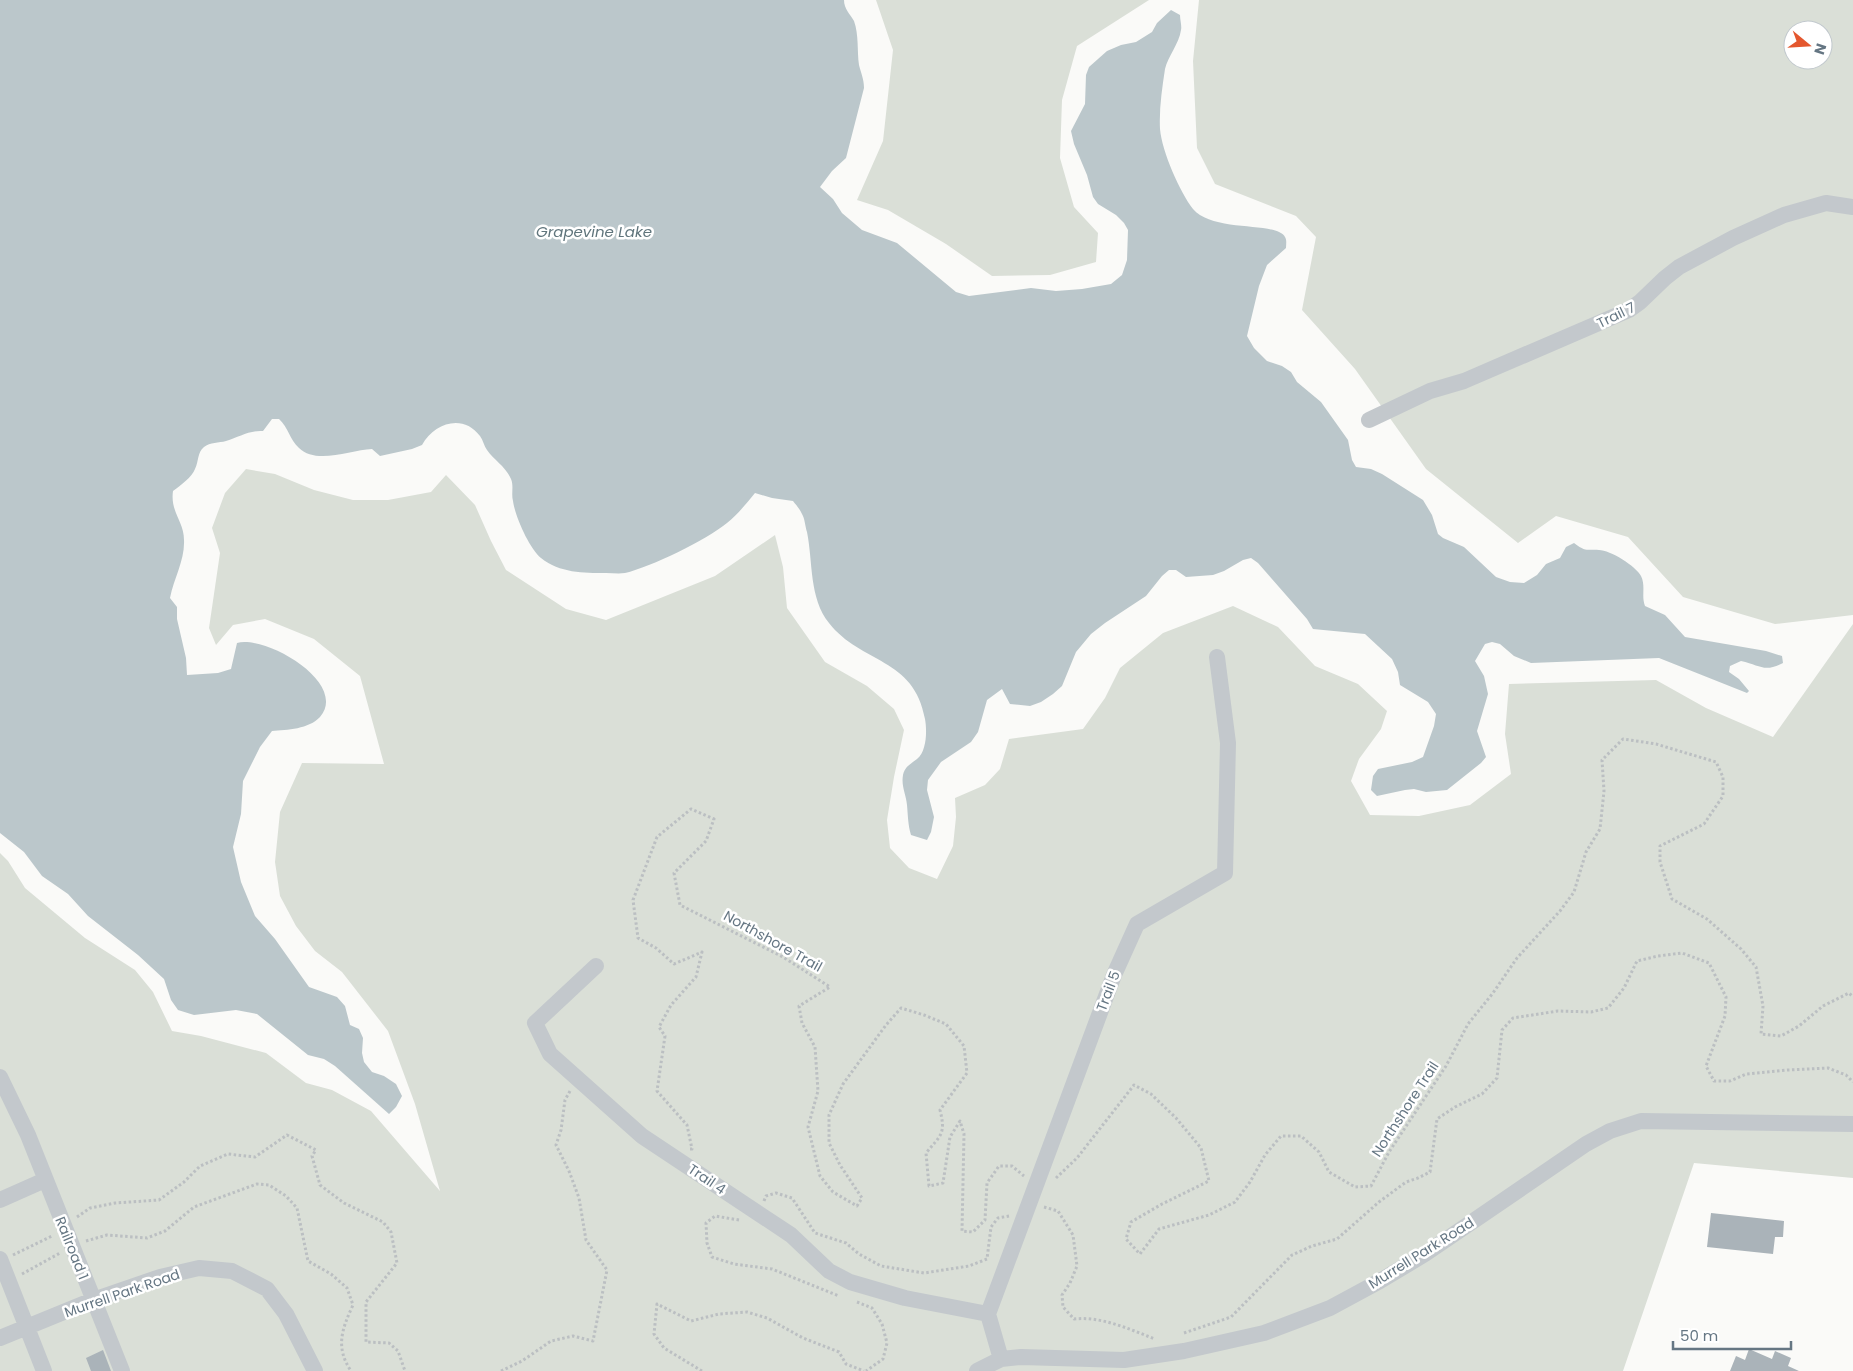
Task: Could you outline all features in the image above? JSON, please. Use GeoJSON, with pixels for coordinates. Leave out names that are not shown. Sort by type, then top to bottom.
{"type":"FeatureCollection","features":[{"type":"Feature","properties":{"kind":"lane","name":"Trail 7"},"geometry":{"type":"LineString","coordinates":[[1369,420],[1430,391],[1464,381],[1629,310],[1680,266],[1732,238],[1784,215],[1826,203],[1853,207]]}},
{"type":"Feature","properties":{"kind":"lane","name":"Trail 5"},"geometry":{"type":"LineString","coordinates":[[988,1314],[1114,975],[1137,924],[1225,874],[1228,743],[1217,657]]}},
{"type":"Feature","properties":{"kind":"lane","name":"Trail 4"},"geometry":{"type":"LineString","coordinates":[[596,966],[535,1023],[550,1054],[642,1136],[791,1235],[829,1271],[850,1282],[905,1298],[988,1314]]}},
{"type":"Feature","properties":{"kind":"lane","name":"Railroad 1"},"geometry":{"type":"LineString","coordinates":[[0,1077],[28,1135],[122,1371]]}},
{"type":"Feature","properties":{"kind":"lane","name":"Murrell Park Road"},"geometry":{"type":"LineString","coordinates":[[977,1371],[1001,1359],[1022,1357],[1124,1360],[1184,1351],[1264,1334],[1330,1308],[1380,1281],[1424,1254],[1586,1144],[1610,1131],[1641,1121],[1853,1124]]}},
{"type":"Feature","properties":{"kind":"lane"},"geometry":{"type":"LineString","coordinates":[[0,1200],[45,1180]]}},
{"type":"Feature","properties":{"kind":"lane"},"geometry":{"type":"LineString","coordinates":[[1,1260],[44,1371]]}},
{"type":"Feature","properties":{"kind":"lane","name":"Murrell Park Road"},"geometry":{"type":"LineString","coordinates":[[0,1338],[93,1300],[160,1277],[199,1268],[232,1271],[267,1289],[286,1314],[315,1371]]}},
{"type":"Feature","properties":{"kind":"lane"},"geometry":{"type":"LineString","coordinates":[[988,1314],[1001,1359]]}},
{"type":"Feature","properties":{"kind":"path","name":"Northshore Trail"},"geometry":{"type":"LineString","coordinates":[[668,1153],[692,1149],[687,1125],[657,1091],[665,1036],[660,1027],[671,1005],[696,976],[702,952],[674,964],[656,948],[638,938],[633,900],[658,836],[691,809],[714,818],[706,841],[674,873],[680,905],[783,957],[830,987],[800,1006],[802,1023],[815,1047],[817,1072],[818,1091],[808,1127],[820,1176],[832,1192],[857,1206],[862,1198],[840,1165],[829,1143],[829,1115],[843,1084],[886,1025],[901,1008],[946,1024],[964,1046],[967,1073],[940,1110],[944,1125],[940,1137],[926,1153],[929,1186],[943,1183],[950,1137],[960,1121],[964,1134],[962,1231],[974,1232],[985,1220],[986,1183],[999,1166],[1012,1166],[1026,1177],[1047,1187],[1077,1158],[1134,1085],[1151,1094],[1176,1118],[1201,1148],[1209,1181],[1162,1204],[1131,1222],[1126,1239],[1140,1254],[1159,1229],[1209,1215],[1235,1202],[1250,1182],[1265,1155],[1281,1136],[1301,1136],[1319,1152],[1329,1172],[1355,1187],[1371,1186],[1389,1152],[1446,1066],[1468,1024],[1493,994],[1517,958],[1560,911],[1574,892],[1586,852],[1600,829],[1604,791],[1602,760],[1623,739],[1656,744],[1716,762],[1723,778],[1723,796],[1704,824],[1660,846],[1660,862],[1672,899],[1707,919],[1741,949],[1756,967],[1763,1006],[1761,1034],[1781,1036],[1799,1026],[1823,1006],[1849,994],[1853,997]]}},
{"type":"Feature","properties":{"kind":"path"},"geometry":{"type":"LineString","coordinates":[[1178,1335],[1231,1317],[1292,1255],[1312,1246],[1337,1239],[1379,1202],[1406,1182],[1430,1172],[1437,1119],[1482,1094],[1496,1078],[1502,1030],[1513,1018],[1558,1011],[1591,1012],[1608,1008],[1624,988],[1637,961],[1658,956],[1682,954],[1709,963],[1726,997],[1725,1016],[1706,1066],[1714,1081],[1730,1081],[1746,1074],[1828,1068],[1846,1074],[1853,1082]]}},
{"type":"Feature","properties":{"kind":"path"},"geometry":{"type":"LineString","coordinates":[[501,1371],[522,1361],[551,1341],[573,1336],[593,1341],[607,1270],[586,1240],[579,1198],[556,1145],[561,1130],[565,1100],[571,1089]]}},
{"type":"Feature","properties":{"kind":"path"},"geometry":{"type":"LineString","coordinates":[[1,1260],[48,1238],[90,1208],[115,1203],[159,1200],[184,1182],[200,1166],[228,1154],[254,1157],[287,1135],[316,1150],[312,1156],[320,1185],[344,1204],[383,1222],[391,1232],[397,1263],[366,1302],[366,1342],[389,1342],[398,1351],[405,1371]]}},
{"type":"Feature","properties":{"kind":"path"},"geometry":{"type":"LineString","coordinates":[[9,1281],[81,1242],[107,1235],[146,1238],[165,1231],[194,1207],[257,1184],[269,1186],[286,1196],[297,1208],[308,1261],[331,1274],[347,1288],[353,1304],[342,1333],[342,1351],[351,1371]]}},
{"type":"Feature","properties":{"kind":"path"},"geometry":{"type":"LineString","coordinates":[[846,1298],[772,1269],[734,1264],[712,1257],[707,1243],[706,1223],[715,1216],[741,1220],[754,1219],[766,1196],[776,1193],[792,1198],[815,1233],[846,1243],[860,1254],[881,1266],[924,1273],[969,1266],[987,1259],[991,1227],[998,1218],[1043,1207],[1058,1211],[1073,1235],[1077,1266],[1062,1295],[1063,1307],[1074,1319],[1098,1320],[1160,1341]]}},
{"type":"Feature","properties":{"kind":"path"},"geometry":{"type":"LineString","coordinates":[[702,1371],[664,1348],[654,1334],[657,1304],[691,1321],[719,1314],[747,1312],[767,1318],[803,1338],[839,1352],[846,1364],[865,1371],[883,1360],[887,1343],[882,1324],[872,1308],[855,1301]]}},
{"type":"Feature","properties":{"kind":"shaded area"},"geometry":{"type":"Polygon","coordinates":[[[876,0],[1149,0],[1077,46],[1062,100],[1060,158],[1074,207],[1098,233],[1096,262],[1050,275],[992,276],[946,244],[888,210],[857,200],[883,141],[893,50],[876,0]]]}},
{"type":"Feature","properties":{"kind":"shaded area"},"geometry":{"type":"Polygon","coordinates":[[[1199,0],[1853,0],[1853,615],[1775,624],[1683,597],[1628,537],[1556,516],[1518,543],[1426,469],[1355,369],[1302,310],[1316,237],[1296,216],[1215,184],[1197,148],[1193,61],[1199,0]]]}},
{"type":"Feature","properties":{"kind":"shaded area"},"geometry":{"type":"Polygon","coordinates":[[[246,469],[275,474],[314,490],[353,500],[388,500],[431,492],[446,475],[475,505],[506,570],[566,609],[606,620],[715,576],[775,535],[783,567],[787,608],[825,662],[867,686],[894,709],[904,730],[887,820],[890,848],[909,868],[937,879],[953,846],[956,817],[955,798],[985,785],[1000,769],[1009,739],[1083,729],[1105,698],[1120,668],[1163,633],[1233,606],[1278,627],[1315,666],[1358,684],[1387,711],[1381,729],[1359,759],[1351,781],[1370,815],[1419,816],[1470,805],[1511,774],[1505,734],[1509,684],[1656,680],[1706,708],[1773,737],[1853,624],[1853,1178],[1694,1163],[1623,1371],[0,1371],[0,853],[8,861],[25,888],[85,938],[135,970],[153,992],[172,1031],[201,1036],[266,1053],[306,1083],[332,1090],[371,1111],[440,1191],[415,1104],[388,1031],[342,972],[315,951],[296,926],[280,896],[275,862],[280,812],[302,763],[384,764],[360,676],[314,639],[265,619],[233,625],[216,645],[209,628],[220,553],[212,528],[225,493],[246,469]]]}},
{"type":"Feature","properties":{"kind":"water","name":"Grapevine Lake"},"geometry":{"type":"Polygon","coordinates":[[[0,0],[844,0],[846,9],[856,26],[859,65],[864,88],[846,158],[832,171],[820,187],[833,199],[842,213],[862,230],[897,243],[956,292],[969,296],[1031,288],[1056,291],[1082,289],[1111,284],[1122,275],[1127,260],[1128,230],[1116,215],[1098,204],[1093,197],[1071,131],[1085,104],[1086,75],[1089,67],[1107,51],[1121,45],[1136,42],[1152,32],[1157,23],[1171,10],[1180,15],[1181,28],[1180,35],[1165,69],[1160,129],[1164,149],[1172,171],[1188,202],[1202,216],[1229,224],[1270,229],[1280,232],[1285,237],[1286,248],[1267,265],[1259,286],[1247,336],[1254,348],[1267,361],[1282,366],[1291,372],[1297,382],[1321,402],[1348,440],[1352,460],[1356,467],[1371,469],[1382,474],[1423,500],[1432,515],[1438,534],[1464,547],[1496,577],[1510,582],[1524,583],[1537,575],[1546,564],[1560,558],[1566,547],[1574,543],[1586,550],[1604,551],[1622,559],[1638,572],[1642,580],[1645,606],[1665,615],[1685,637],[1766,651],[1782,656],[1783,663],[1766,668],[1741,661],[1730,666],[1729,672],[1739,679],[1749,691],[1747,693],[1659,658],[1531,663],[1514,656],[1500,644],[1492,642],[1485,644],[1475,661],[1484,676],[1488,694],[1477,731],[1486,757],[1447,790],[1426,792],[1414,789],[1377,796],[1371,790],[1373,776],[1378,769],[1412,762],[1423,757],[1434,726],[1436,714],[1428,702],[1400,685],[1398,672],[1392,659],[1365,634],[1313,629],[1307,619],[1258,563],[1251,558],[1213,575],[1186,577],[1176,570],[1169,570],[1146,596],[1091,634],[1076,652],[1062,686],[1053,694],[1041,702],[1030,706],[1010,704],[1002,689],[987,700],[978,732],[971,742],[941,762],[928,780],[927,790],[934,817],[927,840],[911,835],[903,783],[905,769],[917,759],[924,746],[926,724],[919,699],[910,684],[898,672],[856,647],[829,623],[818,602],[815,591],[809,543],[803,516],[793,501],[755,493],[735,516],[718,530],[663,559],[625,573],[572,571],[548,563],[536,553],[523,531],[514,507],[512,482],[509,475],[487,450],[480,436],[473,429],[457,423],[441,426],[427,437],[422,445],[380,456],[372,449],[324,456],[306,453],[293,441],[279,419],[272,419],[263,431],[249,433],[204,447],[200,452],[194,472],[173,491],[173,505],[182,527],[184,547],[170,598],[177,607],[177,619],[186,658],[187,675],[218,673],[231,669],[237,643],[250,642],[266,646],[300,664],[314,677],[323,690],[326,704],[320,717],[304,726],[272,731],[260,747],[243,781],[241,814],[233,847],[241,882],[255,916],[275,939],[309,987],[337,997],[345,1006],[350,1025],[359,1029],[363,1038],[362,1053],[364,1062],[372,1072],[384,1076],[396,1084],[402,1096],[396,1107],[389,1114],[335,1066],[324,1059],[308,1055],[257,1014],[236,1010],[194,1015],[178,1010],[171,1000],[164,979],[138,955],[88,916],[68,894],[42,876],[24,852],[0,833],[0,0]]]}},
{"type":"Feature","properties":{"kind":"building"},"geometry":{"type":"Polygon","coordinates":[[[1711,1213],[1784,1221],[1783,1237],[1775,1237],[1773,1254],[1707,1247],[1711,1213]]]}},
{"type":"Feature","properties":{"kind":"building"},"geometry":{"type":"Polygon","coordinates":[[[1749,1349],[1772,1359],[1775,1351],[1791,1358],[1788,1366],[1799,1371],[1730,1371],[1736,1356],[1745,1360],[1749,1349]]]}},
{"type":"Feature","properties":{"kind":"building"},"geometry":{"type":"Polygon","coordinates":[[[103,1350],[111,1371],[91,1371],[86,1358],[103,1350]]]}}]}
